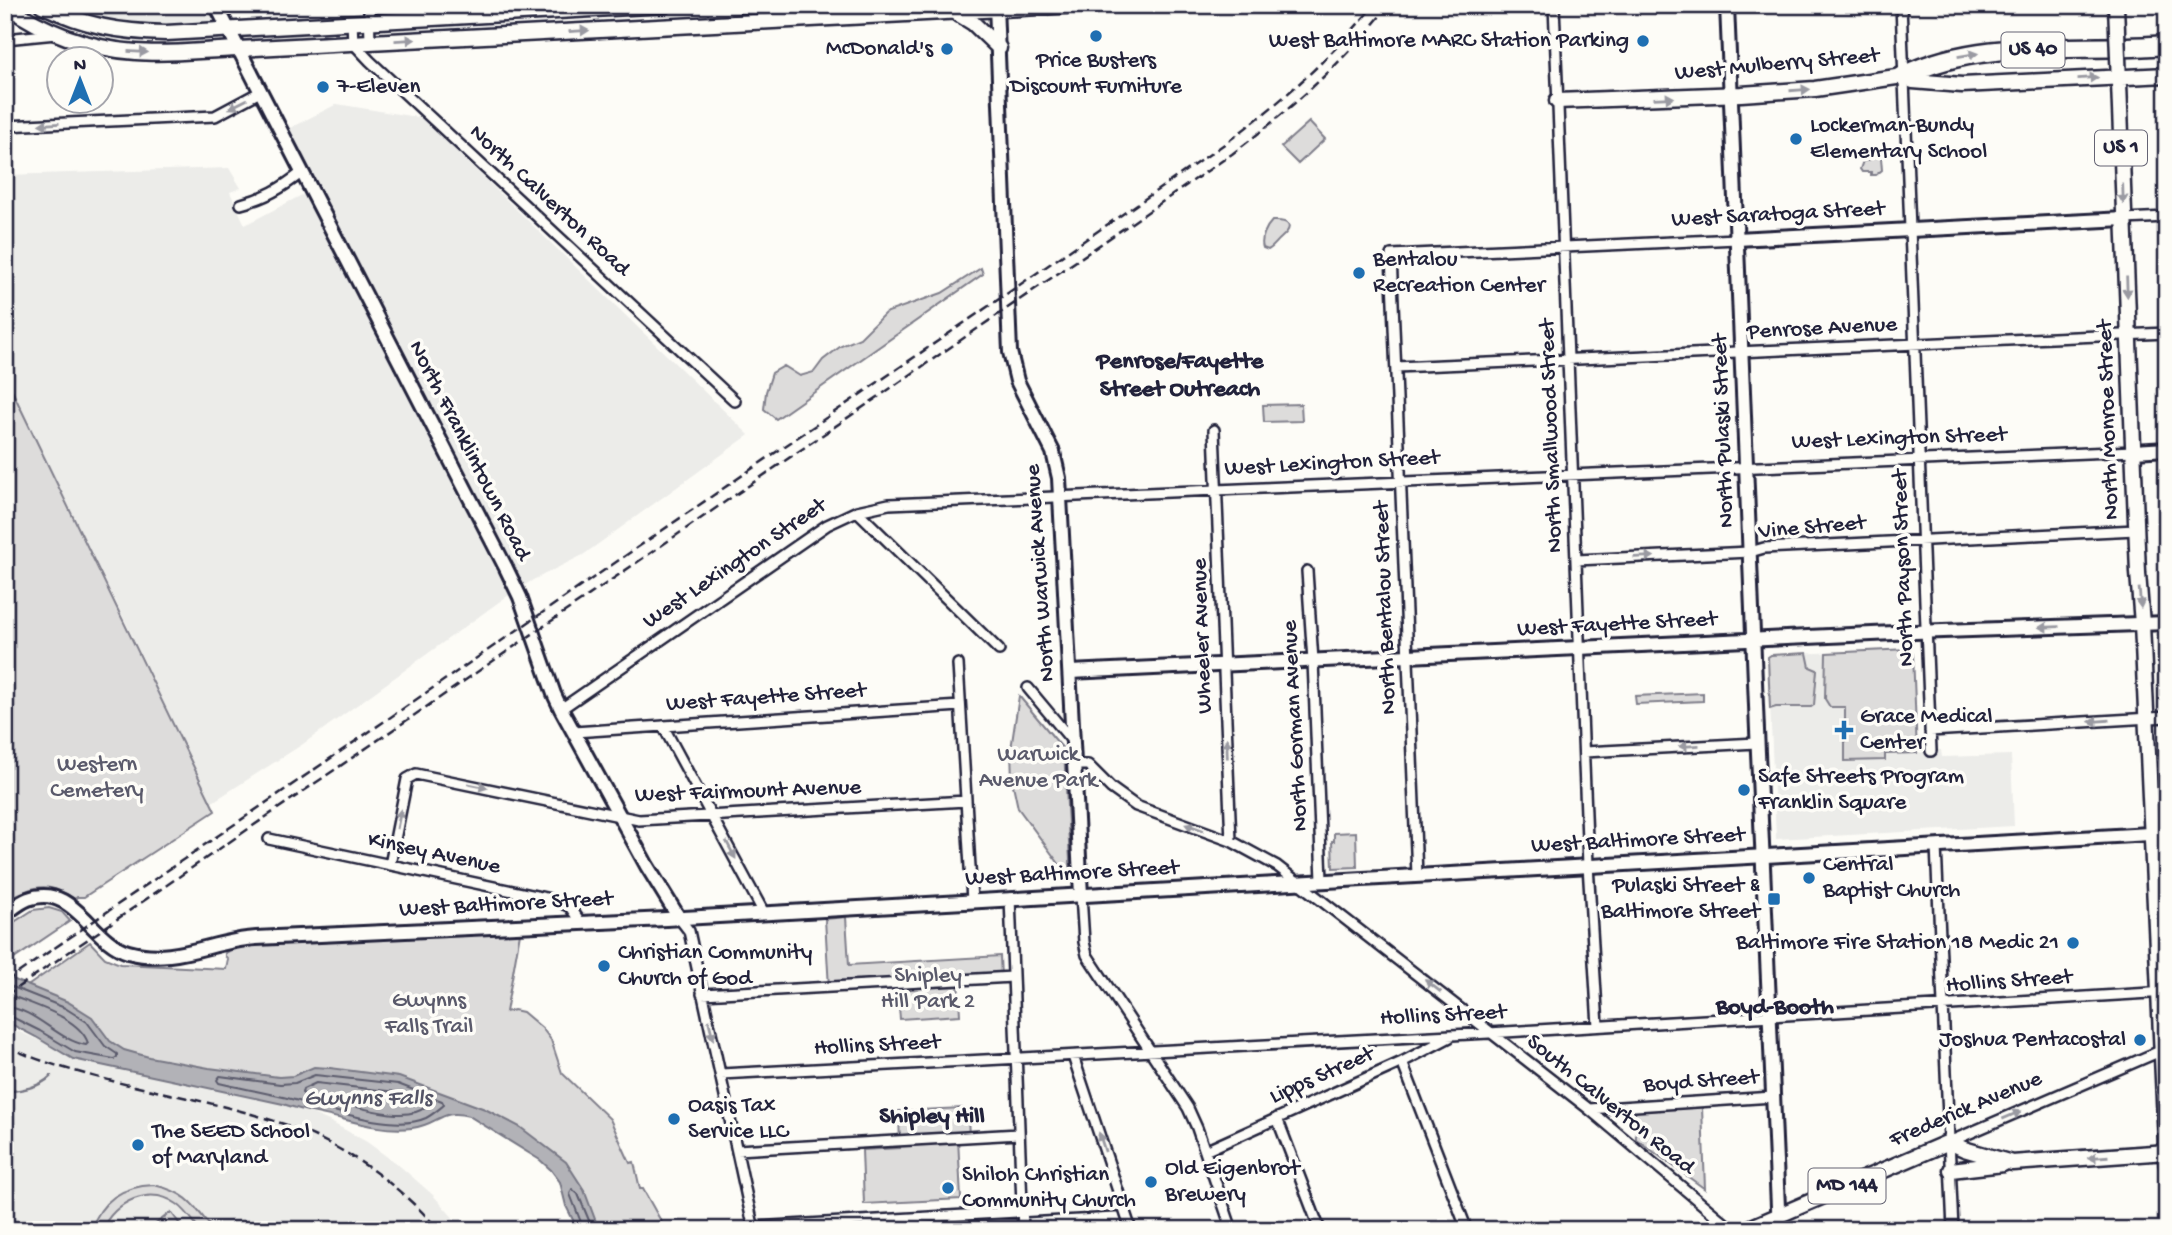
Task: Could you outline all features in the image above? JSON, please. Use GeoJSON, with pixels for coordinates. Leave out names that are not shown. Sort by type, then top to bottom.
{"type":"FeatureCollection","features":[{"type":"Feature","properties":{"kind":"highway","name":"US 40"},"geometry":{"type":"LineString","coordinates":[[1903,76],[1926,65],[1956,56],[1989,51],[2167,45]]}},
{"type":"Feature","properties":{"kind":"main road"},"geometry":{"type":"LineString","coordinates":[[6,5],[59,34],[82,42],[136,52],[616,29],[807,12],[953,12],[999,7],[1077,5]]}},
{"type":"Feature","properties":{"kind":"main road"},"geometry":{"type":"LineString","coordinates":[[42,5],[88,24],[116,30],[166,33],[666,5]]}},
{"type":"Feature","properties":{"kind":"main road","name":"North Monroe Street"},"geometry":{"type":"LineString","coordinates":[[2116,5],[2136,530],[2151,834]]}},
{"type":"Feature","properties":{"kind":"main road"},"geometry":{"type":"LineString","coordinates":[[953,12],[973,23],[999,48]]}},
{"type":"Feature","properties":{"kind":"main road","name":"West Mulberry Street"},"geometry":{"type":"LineString","coordinates":[[1557,101],[1815,89],[1903,76],[1913,82],[1962,85],[2167,75]]}},
{"type":"Feature","properties":{"kind":"main road","name":"US 1"},"geometry":{"type":"LineString","coordinates":[[2151,834],[2162,992],[2167,1165]]}},
{"type":"Feature","properties":{"kind":"main road"},"geometry":{"type":"LineString","coordinates":[[1949,1142],[2012,1163]]}},
{"type":"Feature","properties":{"kind":"main road","name":"Frederick Avenue"},"geometry":{"type":"LineString","coordinates":[[1745,1230],[1779,1223],[1949,1142]]}},
{"type":"Feature","properties":{"kind":"main road"},"geometry":{"type":"LineString","coordinates":[[1951,1170],[2166,1152]]}},
{"type":"Feature","properties":{"kind":"street","name":"North Franklintown Road"},"geometry":{"type":"LineString","coordinates":[[216,5],[513,581],[561,709],[647,866],[679,918]]}},
{"type":"Feature","properties":{"kind":"street"},"geometry":{"type":"LineString","coordinates":[[369,5],[370,42]]}},
{"type":"Feature","properties":{"kind":"street","name":"North Smallwood Street"},"geometry":{"type":"LineString","coordinates":[[1554,5],[1588,865],[1598,1027]]}},
{"type":"Feature","properties":{"kind":"street","name":"North Pulaski Street"},"geometry":{"type":"LineString","coordinates":[[1727,5],[1779,1223]]}},
{"type":"Feature","properties":{"kind":"street","name":"North Payson Street"},"geometry":{"type":"LineString","coordinates":[[1901,5],[1931,751]]}},
{"type":"Feature","properties":{"kind":"street"},"geometry":{"type":"LineString","coordinates":[[615,7],[616,29]]}},
{"type":"Feature","properties":{"kind":"street","name":"North Warwick Avenue"},"geometry":{"type":"LineString","coordinates":[[999,7],[1011,363],[1024,396],[1053,452],[1061,498],[1081,895]]}},
{"type":"Feature","properties":{"kind":"street"},"geometry":{"type":"LineString","coordinates":[[352,22],[353,43]]}},
{"type":"Feature","properties":{"kind":"street"},"geometry":{"type":"LineString","coordinates":[[5,39],[59,34]]}},
{"type":"Feature","properties":{"kind":"street","name":"North Calverton Road"},"geometry":{"type":"LineString","coordinates":[[353,43],[734,401]]}},
{"type":"Feature","properties":{"kind":"street"},"geometry":{"type":"LineString","coordinates":[[5,126],[215,116],[260,93]]}},
{"type":"Feature","properties":{"kind":"street"},"geometry":{"type":"LineString","coordinates":[[241,204],[258,200],[301,173]]}},
{"type":"Feature","properties":{"kind":"street","name":"West Saratoga Street"},"geometry":{"type":"LineString","coordinates":[[1391,254],[2167,217]]}},
{"type":"Feature","properties":{"kind":"street","name":"North Bentalou Street"},"geometry":{"type":"LineString","coordinates":[[1391,254],[1417,875]]}},
{"type":"Feature","properties":{"kind":"street","name":"Penrose Avenue"},"geometry":{"type":"LineString","coordinates":[[1396,367],[2167,333]]}},
{"type":"Feature","properties":{"kind":"street","name":"Wheeler Avenue"},"geometry":{"type":"LineString","coordinates":[[1214,429],[1231,841]]}},
{"type":"Feature","properties":{"kind":"street","name":"West Lexington Street"},"geometry":{"type":"LineString","coordinates":[[561,709],[809,537],[857,511],[889,504],[2167,449]]}},
{"type":"Feature","properties":{"kind":"street"},"geometry":{"type":"LineString","coordinates":[[857,511],[999,650]]}},
{"type":"Feature","properties":{"kind":"street","name":"Vine Street"},"geometry":{"type":"LineString","coordinates":[[1576,560],[2136,530]]}},
{"type":"Feature","properties":{"kind":"street","name":"North Gorman Avenue"},"geometry":{"type":"LineString","coordinates":[[1307,571],[1314,661],[1322,880]]}},
{"type":"Feature","properties":{"kind":"street","name":"West Fayette Street"},"geometry":{"type":"LineString","coordinates":[[1070,672],[1926,631],[2167,623]]}},
{"type":"Feature","properties":{"kind":"street"},"geometry":{"type":"LineString","coordinates":[[958,664],[971,901]]}},
{"type":"Feature","properties":{"kind":"street"},"geometry":{"type":"LineString","coordinates":[[1028,688],[1074,743]]}},
{"type":"Feature","properties":{"kind":"street","name":"West Fayette Street"},"geometry":{"type":"LineString","coordinates":[[574,732],[960,706]]}},
{"type":"Feature","properties":{"kind":"street"},"geometry":{"type":"LineString","coordinates":[[1930,731],[2167,717]]}},
{"type":"Feature","properties":{"kind":"street"},"geometry":{"type":"LineString","coordinates":[[663,726],[764,913]]}},
{"type":"Feature","properties":{"kind":"street"},"geometry":{"type":"LineString","coordinates":[[1584,752],[1757,743]]}},
{"type":"Feature","properties":{"kind":"street"},"geometry":{"type":"LineString","coordinates":[[1075,765],[1088,765],[1111,788],[1136,806],[1231,841],[1277,866],[1297,882]]}},
{"type":"Feature","properties":{"kind":"street","name":"West Fairmount Avenue"},"geometry":{"type":"LineString","coordinates":[[390,865],[407,779],[416,774],[639,820],[966,801]]}},
{"type":"Feature","properties":{"kind":"street","name":"West Baltimore Street"},"geometry":{"type":"LineString","coordinates":[[5,914],[22,902],[40,896],[61,899],[71,905],[114,947],[127,952],[156,956],[189,953],[238,939],[679,918],[2167,833]]}},
{"type":"Feature","properties":{"kind":"street","name":"Kinsey Avenue"},"geometry":{"type":"LineString","coordinates":[[269,839],[555,900],[570,907],[582,923]]}},
{"type":"Feature","properties":{"kind":"street"},"geometry":{"type":"LineString","coordinates":[[1936,846],[1953,1230]]}},
{"type":"Feature","properties":{"kind":"street","name":"South Calverton Road"},"geometry":{"type":"LineString","coordinates":[[1297,882],[1589,1109],[1733,1230]]}},
{"type":"Feature","properties":{"kind":"street"},"geometry":{"type":"LineString","coordinates":[[1081,895],[1087,955],[1188,1108],[1232,1230]]}},
{"type":"Feature","properties":{"kind":"street"},"geometry":{"type":"LineString","coordinates":[[1010,898],[1023,1230]]}},
{"type":"Feature","properties":{"kind":"street"},"geometry":{"type":"LineString","coordinates":[[679,918],[689,931],[754,1228],[1123,1206]]}},
{"type":"Feature","properties":{"kind":"street"},"geometry":{"type":"LineString","coordinates":[[702,994],[1013,977]]}},
{"type":"Feature","properties":{"kind":"street","name":"Hollins Street"},"geometry":{"type":"LineString","coordinates":[[721,1074],[1598,1027],[2162,992]]}},
{"type":"Feature","properties":{"kind":"street","name":"Lipps Street"},"geometry":{"type":"LineString","coordinates":[[1205,1151],[1402,1062],[1454,1035]]}},
{"type":"Feature","properties":{"kind":"street","name":"Frederick Avenue"},"geometry":{"type":"LineString","coordinates":[[1949,1142],[2164,1050]]}},
{"type":"Feature","properties":{"kind":"street"},"geometry":{"type":"LineString","coordinates":[[1073,1056],[1131,1230]]}},
{"type":"Feature","properties":{"kind":"street"},"geometry":{"type":"LineString","coordinates":[[1402,1062],[1467,1230]]}},
{"type":"Feature","properties":{"kind":"street","name":"Boyd Street"},"geometry":{"type":"LineString","coordinates":[[1589,1109],[1773,1097]]}},
{"type":"Feature","properties":{"kind":"street"},"geometry":{"type":"LineString","coordinates":[[1277,1118],[1320,1230]]}},
{"type":"Feature","properties":{"kind":"street"},"geometry":{"type":"LineString","coordinates":[[737,1150],[1019,1135]]}},
{"type":"Feature","properties":{"kind":"shaded area"},"geometry":{"type":"Polygon","coordinates":[[[75,5],[206,5],[214,21],[155,24],[105,18],[75,5]]]}},
{"type":"Feature","properties":{"kind":"shaded area"},"geometry":{"type":"Polygon","coordinates":[[[337,104],[422,118],[749,435],[583,555],[533,580],[503,599],[303,744],[211,803],[5,376],[5,175],[229,168],[241,188],[230,192],[245,225],[319,189],[290,128],[337,104]]]}},
{"type":"Feature","properties":{"kind":"shaded area","name":"Grace Medical Center"},"geometry":{"type":"Polygon","coordinates":[[[1908,649],[1913,654],[1917,751],[1941,750],[1942,757],[2011,755],[2014,826],[1776,839],[1768,657],[1908,649]]]}},
{"type":"Feature","properties":{"kind":"shaded area","name":"The SEED School of Maryland"},"geometry":{"type":"Polygon","coordinates":[[[5,1026],[67,1052],[290,1104],[329,1121],[367,1142],[401,1167],[433,1195],[464,1230],[5,1230],[5,1026]]]}},
{"type":"Feature","properties":{"kind":"green space"},"geometry":{"type":"Polygon","coordinates":[[[1309,122],[1325,139],[1298,164],[1281,147],[1309,122]]]}},
{"type":"Feature","properties":{"kind":"green space"},"geometry":{"type":"Polygon","coordinates":[[[1868,156],[1881,158],[1882,170],[1876,175],[1862,172],[1860,169],[1863,161],[1869,160],[1868,156]]]}},
{"type":"Feature","properties":{"kind":"green space"},"geometry":{"type":"Polygon","coordinates":[[[1272,221],[1286,223],[1289,227],[1268,250],[1263,248],[1262,241],[1272,221]]]}},
{"type":"Feature","properties":{"kind":"green space"},"geometry":{"type":"Polygon","coordinates":[[[981,268],[983,274],[776,419],[764,409],[772,373],[784,366],[800,376],[814,372],[823,360],[841,346],[860,338],[885,313],[942,293],[981,268]]]}},
{"type":"Feature","properties":{"kind":"green space","name":"Western Cemetery"},"geometry":{"type":"Polygon","coordinates":[[[5,376],[215,811],[84,897],[75,899],[46,887],[5,898],[5,376]]]}},
{"type":"Feature","properties":{"kind":"green space"},"geometry":{"type":"Polygon","coordinates":[[[1301,404],[1302,421],[1264,422],[1263,405],[1301,404]]]}},
{"type":"Feature","properties":{"kind":"green space"},"geometry":{"type":"Polygon","coordinates":[[[1908,649],[1913,654],[1917,753],[1885,754],[1885,760],[1845,761],[1845,707],[1830,707],[1825,699],[1826,653],[1908,649]]]}},
{"type":"Feature","properties":{"kind":"green space"},"geometry":{"type":"Polygon","coordinates":[[[1807,653],[1810,667],[1817,670],[1814,705],[1770,709],[1768,657],[1807,653]]]}},
{"type":"Feature","properties":{"kind":"green space"},"geometry":{"type":"Polygon","coordinates":[[[1703,693],[1703,701],[1636,704],[1635,696],[1703,693]]]}},
{"type":"Feature","properties":{"kind":"green space","name":"Warwick Avenue Park"},"geometry":{"type":"Polygon","coordinates":[[[1019,696],[1064,750],[1071,880],[1018,808],[1012,780],[1011,749],[1019,696]]]}},
{"type":"Feature","properties":{"kind":"green space"},"geometry":{"type":"Polygon","coordinates":[[[1356,832],[1357,867],[1333,868],[1334,833],[1356,832]]]}},
{"type":"Feature","properties":{"kind":"green space"},"geometry":{"type":"Polygon","coordinates":[[[49,908],[62,912],[70,921],[5,965],[5,928],[33,910],[49,908]]]}},
{"type":"Feature","properties":{"kind":"green space","name":"Shipley Hill Park 2"},"geometry":{"type":"Polygon","coordinates":[[[846,917],[849,965],[1000,956],[1001,978],[958,980],[960,1015],[900,1019],[897,984],[829,988],[825,919],[846,917]]]}},
{"type":"Feature","properties":{"kind":"green space","name":"Gwynns Falls Trail"},"geometry":{"type":"Polygon","coordinates":[[[520,933],[506,1012],[523,1012],[542,1028],[551,1040],[562,1073],[610,1119],[630,1163],[634,1162],[640,1189],[643,1189],[666,1230],[586,1230],[554,1162],[449,1101],[276,1089],[147,1066],[12,997],[90,942],[105,958],[120,964],[226,969],[228,959],[225,953],[239,946],[520,933]]]}},
{"type":"Feature","properties":{"kind":"green space"},"geometry":{"type":"Polygon","coordinates":[[[1702,1107],[1705,1189],[1636,1139],[1635,1110],[1702,1107]]]}},
{"type":"Feature","properties":{"kind":"green space"},"geometry":{"type":"Polygon","coordinates":[[[963,1108],[968,1116],[969,1137],[958,1138],[961,1199],[864,1204],[862,1150],[900,1148],[899,1111],[963,1108]]]}},
{"type":"Feature","properties":{"kind":"green space"},"geometry":{"type":"Polygon","coordinates":[[[154,1185],[175,1192],[189,1201],[213,1230],[200,1230],[180,1206],[167,1198],[145,1196],[124,1204],[115,1211],[102,1230],[91,1230],[101,1210],[115,1197],[132,1188],[154,1185]]]}},
{"type":"Feature","properties":{"kind":"green space"},"geometry":{"type":"Polygon","coordinates":[[[171,1212],[184,1230],[148,1230],[171,1212]]]}},
{"type":"Feature","properties":{"kind":"water","name":"Gwynns Falls"},"geometry":{"type":"Polygon","coordinates":[[[5,976],[68,1002],[92,1017],[110,1041],[124,1050],[149,1057],[279,1077],[293,1076],[314,1067],[399,1077],[485,1109],[520,1127],[566,1162],[584,1190],[599,1230],[578,1230],[566,1206],[560,1182],[551,1170],[540,1160],[469,1116],[445,1115],[428,1124],[412,1128],[377,1127],[73,1059],[5,1021],[5,976]]]}},
{"type":"Feature","properties":{"kind":"waterway"},"geometry":{"type":"LineString","coordinates":[[5,1092],[35,1086],[51,1076]]}},
{"type":"Feature","properties":{"kind":"railway"},"geometry":{"type":"LineString","coordinates":[[5,982],[1226,143],[1304,79],[1340,44],[1374,5]]}},
{"type":"Feature","properties":{"kind":"railway"},"geometry":{"type":"LineString","coordinates":[[5,996],[1232,154],[1315,84],[1354,46],[1389,5]]}},
{"type":"Feature","properties":{"kind":"railway"},"geometry":{"type":"LineString","coordinates":[[5,1046],[75,1071],[256,1115],[292,1127],[333,1146],[372,1170],[407,1198],[439,1230]]}},
{"type":"Feature","properties":{"kind":"place","name":"Price Busters Discount Furniture"},"geometry":{"type":"Point","coordinates":[1096,36]}},
{"type":"Feature","properties":{"kind":"place","name":"West Baltimore MARC Station Parking"},"geometry":{"type":"Point","coordinates":[1643,41]}},
{"type":"Feature","properties":{"kind":"place","name":"McDonald's"},"geometry":{"type":"Point","coordinates":[947,49]}},
{"type":"Feature","properties":{"kind":"place","name":"7-Eleven"},"geometry":{"type":"Point","coordinates":[323,87]}},
{"type":"Feature","properties":{"kind":"place","name":"Lockerman-Bundy Elementary School"},"geometry":{"type":"Point","coordinates":[1796,139]}},
{"type":"Feature","properties":{"kind":"place","name":"Bentalou Recreation Center"},"geometry":{"type":"Point","coordinates":[1359,273]}},
{"type":"Feature","properties":{"kind":"place","name":"Grace Medical Center"},"geometry":{"type":"Point","coordinates":[1844,730]}},
{"type":"Feature","properties":{"kind":"place","name":"Safe Streets Program Franklin Square"},"geometry":{"type":"Point","coordinates":[1744,790]}},
{"type":"Feature","properties":{"kind":"place","name":"Central Baptist Church"},"geometry":{"type":"Point","coordinates":[1809,878]}},
{"type":"Feature","properties":{"kind":"place","name":"Pulaski Street & Baltimore Street"},"geometry":{"type":"Point","coordinates":[1774,899]}},
{"type":"Feature","properties":{"kind":"place","name":"Baltimore Fire Station 18 Medic 21"},"geometry":{"type":"Point","coordinates":[2073,943]}},
{"type":"Feature","properties":{"kind":"place","name":"Christian Community Church of God"},"geometry":{"type":"Point","coordinates":[604,966]}},
{"type":"Feature","properties":{"kind":"place","name":"Joshua Pentacostal"},"geometry":{"type":"Point","coordinates":[2140,1040]}},
{"type":"Feature","properties":{"kind":"place","name":"Oasis Tax Service LLC"},"geometry":{"type":"Point","coordinates":[674,1119]}},
{"type":"Feature","properties":{"kind":"place","name":"The SEED School of Maryland"},"geometry":{"type":"Point","coordinates":[138,1145]}},
{"type":"Feature","properties":{"kind":"place","name":"Old Eigenbrot Brewery"},"geometry":{"type":"Point","coordinates":[1151,1182]}},
{"type":"Feature","properties":{"kind":"place","name":"Shiloh Christian Community Church"},"geometry":{"type":"Point","coordinates":[948,1188]}},
{"type":"Feature","properties":{"kind":"district","name":"Penrose/Fayette Street Outreach"},"geometry":{"type":"Point","coordinates":[1180,376]}},
{"type":"Feature","properties":{"kind":"district","name":"Boyd-Booth"},"geometry":{"type":"Point","coordinates":[1775,1008]}},
{"type":"Feature","properties":{"kind":"district","name":"Shipley Hill"},"geometry":{"type":"Point","coordinates":[932,1117]}}]}
